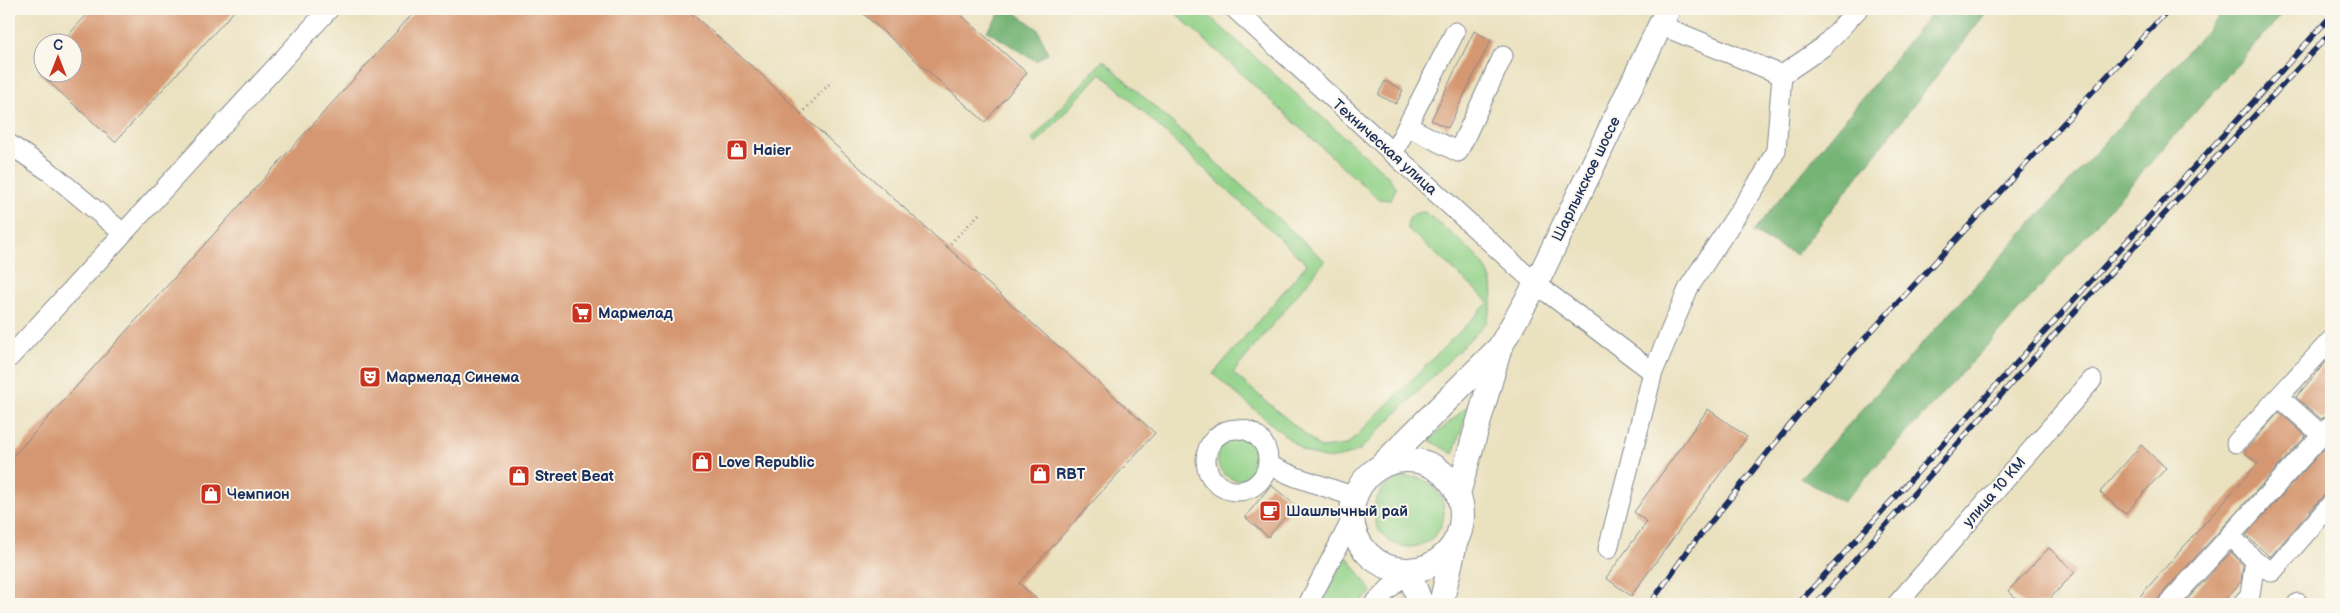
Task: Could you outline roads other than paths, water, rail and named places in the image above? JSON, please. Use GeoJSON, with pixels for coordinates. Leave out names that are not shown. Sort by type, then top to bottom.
{"type":"FeatureCollection","features":[{"type":"Feature","properties":{"kind":"main road","name":"Шарлыкское шоссе"},"geometry":{"type":"LineString","coordinates":[[1458,494],[1500,347],[1536,284],[1664,17]]}},
{"type":"Feature","properties":{"kind":"main road","name":"Шарлыкское шоссе"},"geometry":{"type":"LineString","coordinates":[[1380,467],[1500,347]]}},
{"type":"Feature","properties":{"kind":"main road"},"geometry":{"type":"LineString","coordinates":[[1440,604],[1462,518],[1458,494],[1447,477],[1430,465],[1410,460],[1400,460],[1380,467],[1365,480],[1354,508],[1355,533],[1361,545],[1370,556],[1388,566],[1408,570],[1422,568],[1436,562],[1447,553],[1456,541]]}},
{"type":"Feature","properties":{"kind":"main road"},"geometry":{"type":"LineString","coordinates":[[1408,570],[1421,604]]}},
{"type":"Feature","properties":{"kind":"street"},"geometry":{"type":"LineString","coordinates":[[9,358],[328,9]]}},
{"type":"Feature","properties":{"kind":"street","name":"Техническая улица"},"geometry":{"type":"LineString","coordinates":[[1235,9],[1536,284],[1653,372]]}},
{"type":"Feature","properties":{"kind":"street"},"geometry":{"type":"LineString","coordinates":[[1782,75],[1823,47],[1858,9]]}},
{"type":"Feature","properties":{"kind":"street"},"geometry":{"type":"LineString","coordinates":[[1664,17],[1782,75]]}},
{"type":"Feature","properties":{"kind":"street"},"geometry":{"type":"LineString","coordinates":[[1393,154],[1455,32]]}},
{"type":"Feature","properties":{"kind":"street"},"geometry":{"type":"LineString","coordinates":[[1407,126],[1458,152],[1503,56]]}},
{"type":"Feature","properties":{"kind":"street"},"geometry":{"type":"LineString","coordinates":[[1608,550],[1653,372],[1689,287],[1764,174],[1776,150],[1782,75]]}},
{"type":"Feature","properties":{"kind":"street"},"geometry":{"type":"LineString","coordinates":[[9,144],[50,172],[123,233]]}},
{"type":"Feature","properties":{"kind":"street"},"geometry":{"type":"LineString","coordinates":[[2236,443],[2331,340]]}},
{"type":"Feature","properties":{"kind":"street","name":"улица 10 КМ"},"geometry":{"type":"LineString","coordinates":[[1897,604],[2092,380]]}},
{"type":"Feature","properties":{"kind":"street"},"geometry":{"type":"LineString","coordinates":[[2168,604],[2230,535],[2240,528],[2327,430],[2279,397]]}},
{"type":"Feature","properties":{"kind":"street"},"geometry":{"type":"LineString","coordinates":[[1268,465],[1296,477],[1354,508],[1308,604]]}},
{"type":"Feature","properties":{"kind":"street"},"geometry":{"type":"LineString","coordinates":[[2230,535],[2255,561],[2272,572],[2331,504]]}},
{"type":"Feature","properties":{"kind":"street"},"geometry":{"type":"LineString","coordinates":[[2242,604],[2250,595],[2255,561]]}},
{"type":"Feature","properties":{"kind":"street"},"geometry":{"type":"LineString","coordinates":[[1374,604],[1408,570]]}},
{"type":"Feature","properties":{"kind":"railway"},"geometry":{"type":"LineString","coordinates":[[1650,604],[1689,549],[1830,376],[2169,9]]}},
{"type":"Feature","properties":{"kind":"railway"},"geometry":{"type":"LineString","coordinates":[[1798,604],[2331,16]]}},
{"type":"Feature","properties":{"kind":"railway"},"geometry":{"type":"LineString","coordinates":[[1816,604],[2071,316],[2331,32]]}},
{"type":"Feature","properties":{"kind":"place","name":"Haier"},"geometry":{"type":"Point","coordinates":[737,150]}},
{"type":"Feature","properties":{"kind":"place","name":"Мармелад"},"geometry":{"type":"Point","coordinates":[582,313]}},
{"type":"Feature","properties":{"kind":"place","name":"Мармелад Синема"},"geometry":{"type":"Point","coordinates":[370,377]}},
{"type":"Feature","properties":{"kind":"place","name":"Love Republic"},"geometry":{"type":"Point","coordinates":[702,462]}},
{"type":"Feature","properties":{"kind":"place","name":"RBT"},"geometry":{"type":"Point","coordinates":[1040,474]}},
{"type":"Feature","properties":{"kind":"place","name":"Street Beat"},"geometry":{"type":"Point","coordinates":[519,476]}},
{"type":"Feature","properties":{"kind":"place","name":"Чемпион"},"geometry":{"type":"Point","coordinates":[211,494]}},
{"type":"Feature","properties":{"kind":"place","name":"Шашлычный рай"},"geometry":{"type":"Point","coordinates":[1270,511]}}]}
